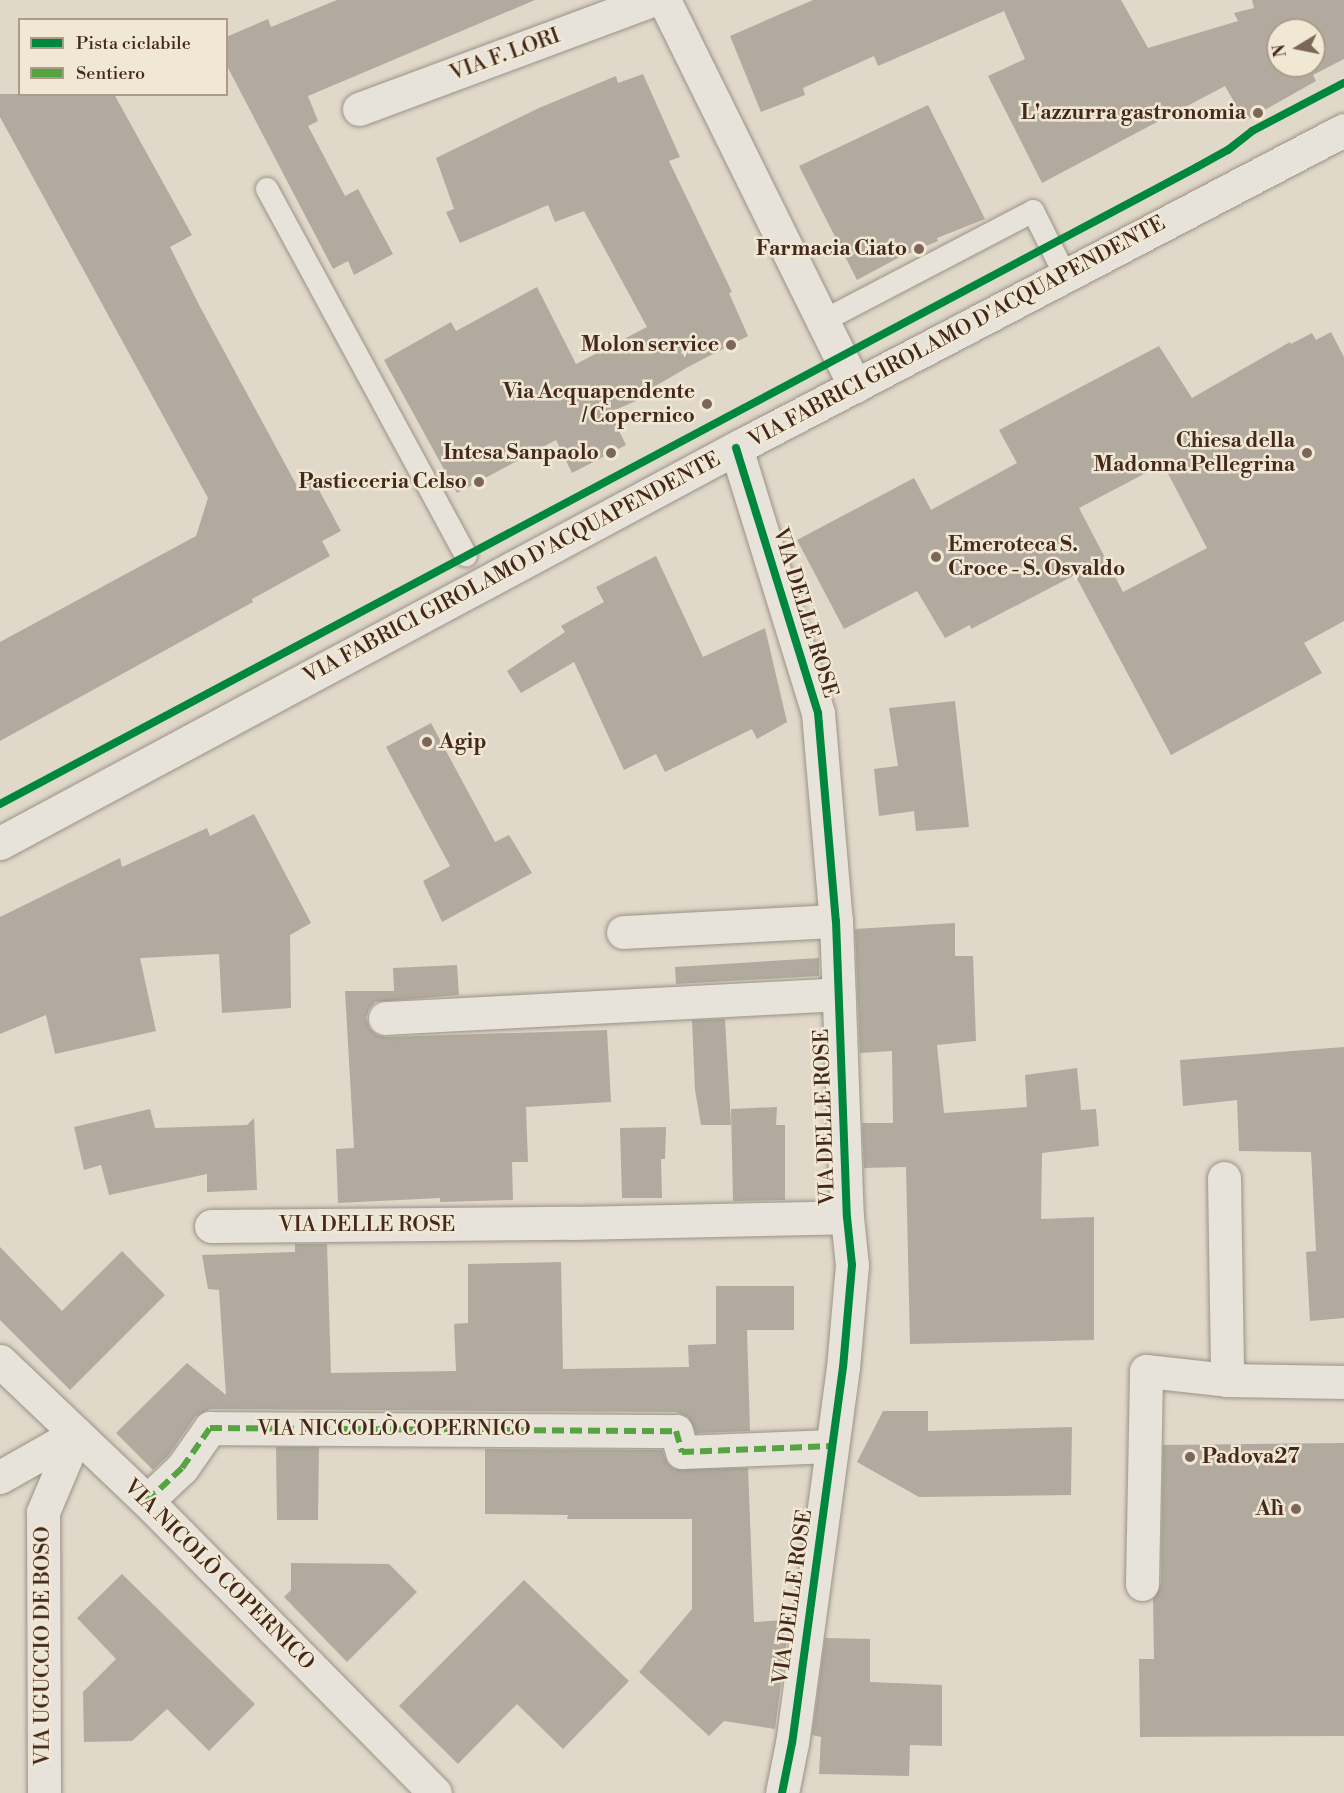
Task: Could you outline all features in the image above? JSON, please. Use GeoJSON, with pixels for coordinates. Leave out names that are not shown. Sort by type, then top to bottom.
{"type":"FeatureCollection","features":[{"type":"Feature","properties":{"kind":"street","name":"VIA F. LORI"},"geometry":{"type":"LineString","coordinates":[[359,109],[652,0]]}},
{"type":"Feature","properties":{"kind":"street"},"geometry":{"type":"LineString","coordinates":[[664,0],[855,386]]}},
{"type":"Feature","properties":{"kind":"street","name":"VIA FABRICI GIROLAMO D'ACQUAPENDENTE"},"geometry":{"type":"LineString","coordinates":[[0,843],[736,448],[1344,130]]}},
{"type":"Feature","properties":{"kind":"street","name":"VIA DELLE ROSE"},"geometry":{"type":"LineString","coordinates":[[736,448],[818,713],[836,921],[847,1217],[852,1264],[832,1446],[792,1743],[782,1793]]}},
{"type":"Feature","properties":{"kind":"street"},"geometry":{"type":"LineString","coordinates":[[623,933],[836,921]]}},
{"type":"Feature","properties":{"kind":"street"},"geometry":{"type":"LineString","coordinates":[[385,1018],[838,994]]}},
{"type":"Feature","properties":{"kind":"street"},"geometry":{"type":"LineString","coordinates":[[1224,1178],[1227,1380]]}},
{"type":"Feature","properties":{"kind":"street","name":"VIA DELLE ROSE"},"geometry":{"type":"LineString","coordinates":[[211,1226],[572,1223],[847,1217]]}},
{"type":"Feature","properties":{"kind":"street","name":"VIA NICOLÒ COPERNICO"},"geometry":{"type":"LineString","coordinates":[[0,1361],[147,1502],[435,1793]]}},
{"type":"Feature","properties":{"kind":"street"},"geometry":{"type":"LineString","coordinates":[[1142,1584],[1146,1371],[1227,1380],[1344,1382]]}},
{"type":"Feature","properties":{"kind":"street","name":"VIA NICCOLÒ COPERNICO"},"geometry":{"type":"LineString","coordinates":[[147,1502],[182,1468],[210,1428],[676,1431],[682,1452],[832,1446]]}},
{"type":"Feature","properties":{"kind":"street"},"geometry":{"type":"LineString","coordinates":[[0,1477],[76,1434]]}},
{"type":"Feature","properties":{"kind":"street","name":"VIA UGUCCIO DE BOSO"},"geometry":{"type":"LineString","coordinates":[[44,1793],[43,1512],[76,1434]]}},
{"type":"Feature","properties":{"kind":"lane"},"geometry":{"type":"LineString","coordinates":[[267,189],[466,556]]}},
{"type":"Feature","properties":{"kind":"lane"},"geometry":{"type":"LineString","coordinates":[[823,321],[1033,212],[1065,275]]}},
{"type":"Feature","properties":{"kind":"building"},"geometry":{"type":"Polygon","coordinates":[[[337,0],[535,0],[308,96],[318,121],[308,126],[345,196],[358,189],[393,254],[354,275],[348,261],[333,269],[228,68],[228,36],[268,19],[271,27],[337,0]]]}},
{"type":"Feature","properties":{"kind":"building"},"geometry":{"type":"Polygon","coordinates":[[[813,0],[1121,0],[1148,48],[1238,21],[1234,13],[1254,8],[1252,0],[1344,0],[1344,59],[1326,68],[1326,18],[1266,18],[1266,78],[1314,78],[1316,81],[1245,121],[1225,86],[1042,183],[988,76],[1025,59],[1004,11],[878,66],[874,56],[803,88],[805,95],[761,112],[730,36],[813,0]]]}},
{"type":"Feature","properties":{"kind":"building"},"geometry":{"type":"Polygon","coordinates":[[[643,74],[680,157],[669,161],[732,292],[729,293],[748,336],[688,367],[635,398],[636,401],[610,412],[626,445],[572,473],[556,440],[457,493],[384,360],[451,322],[456,331],[537,287],[576,364],[647,327],[584,211],[555,222],[548,205],[460,243],[446,212],[454,209],[436,158],[539,108],[616,76],[618,83],[643,74]]]}},
{"type":"Feature","properties":{"kind":"building"},"geometry":{"type":"Polygon","coordinates":[[[0,94],[115,96],[192,235],[170,247],[199,305],[297,486],[312,477],[341,531],[322,541],[330,556],[252,599],[253,602],[0,741],[0,642],[196,536],[208,498],[0,117],[0,94]]]}},
{"type":"Feature","properties":{"kind":"building"},"geometry":{"type":"Polygon","coordinates":[[[928,105],[985,219],[937,238],[938,241],[898,258],[857,280],[799,166],[928,105]]]}},
{"type":"Feature","properties":{"kind":"building"},"geometry":{"type":"Polygon","coordinates":[[[1331,332],[1344,357],[1344,621],[1304,643],[1322,673],[1171,755],[1075,575],[971,629],[970,625],[945,638],[917,591],[844,629],[797,540],[914,478],[931,510],[1017,463],[999,430],[1159,346],[1192,398],[1290,342],[1291,344],[1312,333],[1316,340],[1331,332]],[[1163,464],[1079,508],[1123,592],[1207,548],[1163,464]]]}},
{"type":"Feature","properties":{"kind":"building"},"geometry":{"type":"Polygon","coordinates":[[[656,556],[703,657],[765,628],[787,722],[757,739],[752,729],[665,772],[656,754],[624,770],[574,662],[521,693],[507,671],[565,632],[561,626],[604,602],[596,587],[656,556]]]}},
{"type":"Feature","properties":{"kind":"building"},"geometry":{"type":"Polygon","coordinates":[[[955,701],[969,827],[916,831],[914,811],[879,816],[874,769],[898,766],[889,708],[955,701]]]}},
{"type":"Feature","properties":{"kind":"building"},"geometry":{"type":"Polygon","coordinates":[[[431,723],[495,842],[509,835],[532,873],[442,922],[423,881],[450,866],[386,747],[431,723]]]}},
{"type":"Feature","properties":{"kind":"building"},"geometry":{"type":"Polygon","coordinates":[[[254,814],[311,923],[290,935],[291,1008],[222,1013],[219,954],[140,958],[156,1031],[55,1054],[46,1015],[0,1034],[0,917],[120,858],[122,867],[207,828],[210,836],[254,814]]]}},
{"type":"Feature","properties":{"kind":"building"},"geometry":{"type":"Polygon","coordinates":[[[955,923],[955,956],[973,956],[976,1041],[937,1045],[944,1113],[1027,1107],[1025,1075],[1077,1068],[1081,1110],[1096,1109],[1099,1146],[1042,1153],[1041,1219],[1094,1217],[1094,1340],[910,1344],[906,1167],[864,1168],[862,1123],[893,1123],[892,1051],[860,1053],[855,929],[955,923]]]}},
{"type":"Feature","properties":{"kind":"building"},"geometry":{"type":"Polygon","coordinates":[[[819,958],[819,976],[676,984],[675,967],[819,958]]]}},
{"type":"Feature","properties":{"kind":"building"},"geometry":{"type":"Polygon","coordinates":[[[457,965],[459,995],[375,1002],[366,1018],[370,1029],[377,1035],[386,1037],[607,1030],[611,1102],[526,1107],[528,1162],[512,1162],[513,1200],[440,1202],[440,1198],[338,1203],[336,1149],[354,1148],[345,991],[394,991],[393,968],[457,965]]]}},
{"type":"Feature","properties":{"kind":"building"},"geometry":{"type":"Polygon","coordinates":[[[725,1019],[731,1125],[701,1125],[695,1090],[692,1020],[725,1019]]]}},
{"type":"Feature","properties":{"kind":"building"},"geometry":{"type":"Polygon","coordinates":[[[1344,1047],[1344,1318],[1310,1321],[1306,1252],[1316,1251],[1311,1152],[1239,1151],[1237,1100],[1183,1106],[1180,1060],[1344,1047]]]}},
{"type":"Feature","properties":{"kind":"building"},"geometry":{"type":"Polygon","coordinates":[[[777,1107],[776,1125],[785,1125],[785,1200],[733,1201],[731,1109],[777,1107]]]}},
{"type":"Feature","properties":{"kind":"building"},"geometry":{"type":"Polygon","coordinates":[[[150,1109],[155,1128],[247,1125],[254,1118],[257,1190],[207,1192],[207,1174],[109,1195],[101,1165],[84,1170],[74,1127],[150,1109]]]}},
{"type":"Feature","properties":{"kind":"building"},"geometry":{"type":"Polygon","coordinates":[[[666,1127],[665,1159],[661,1159],[662,1198],[622,1198],[620,1128],[666,1127]]]}},
{"type":"Feature","properties":{"kind":"building"},"geometry":{"type":"Polygon","coordinates":[[[295,1244],[327,1244],[331,1373],[456,1371],[454,1324],[468,1323],[468,1264],[561,1262],[563,1369],[689,1367],[688,1345],[716,1344],[716,1286],[794,1286],[794,1330],[747,1330],[750,1431],[696,1433],[688,1417],[676,1412],[210,1409],[195,1417],[168,1456],[153,1470],[116,1433],[187,1363],[226,1395],[219,1290],[208,1289],[202,1255],[295,1252],[295,1244]]]}},
{"type":"Feature","properties":{"kind":"building"},"geometry":{"type":"Polygon","coordinates":[[[0,1247],[62,1311],[122,1251],[165,1295],[70,1390],[0,1320],[0,1247]]]}},
{"type":"Feature","properties":{"kind":"building"},"geometry":{"type":"Polygon","coordinates":[[[883,1411],[928,1411],[928,1431],[1072,1427],[1071,1495],[919,1497],[857,1462],[883,1411]]]}},
{"type":"Feature","properties":{"kind":"building"},"geometry":{"type":"Polygon","coordinates":[[[1344,1443],[1344,1736],[1140,1737],[1139,1659],[1154,1659],[1153,1598],[1161,1584],[1163,1445],[1344,1443]]]}},
{"type":"Feature","properties":{"kind":"building"},"geometry":{"type":"Polygon","coordinates":[[[276,1447],[319,1447],[318,1520],[277,1520],[276,1447]]]}},
{"type":"Feature","properties":{"kind":"building"},"geometry":{"type":"Polygon","coordinates":[[[485,1449],[662,1450],[668,1464],[675,1469],[748,1468],[754,1622],[786,1620],[783,1638],[787,1638],[775,1729],[724,1721],[709,1736],[639,1672],[692,1609],[692,1519],[567,1519],[568,1515],[485,1514],[485,1449]]]}},
{"type":"Feature","properties":{"kind":"building"},"geometry":{"type":"Polygon","coordinates":[[[291,1563],[389,1564],[417,1592],[347,1662],[284,1597],[291,1590],[291,1563]]]}},
{"type":"Feature","properties":{"kind":"building"},"geometry":{"type":"Polygon","coordinates":[[[122,1574],[255,1704],[209,1751],[167,1709],[132,1741],[84,1742],[83,1692],[116,1659],[77,1618],[122,1574]]]}},
{"type":"Feature","properties":{"kind":"building"},"geometry":{"type":"Polygon","coordinates":[[[524,1580],[629,1681],[563,1749],[517,1704],[458,1764],[399,1706],[524,1580]]]}},
{"type":"Feature","properties":{"kind":"building"},"geometry":{"type":"Polygon","coordinates":[[[825,1638],[870,1639],[870,1682],[942,1685],[942,1746],[910,1745],[909,1776],[819,1774],[821,1737],[812,1735],[825,1638]]]}},
{"type":"Feature","properties":{"kind":"marked path"},"geometry":{"type":"LineString","coordinates":[[147,1501],[182,1468],[210,1428],[676,1431],[682,1452],[832,1446]]}},
{"type":"Feature","properties":{"kind":"cycle path"},"geometry":{"type":"LineString","coordinates":[[0,804],[1197,167],[1228,150],[1252,131],[1344,83]]}},
{"type":"Feature","properties":{"kind":"cycle path"},"geometry":{"type":"LineString","coordinates":[[736,448],[818,713],[836,921],[847,1217],[852,1265],[843,1367],[792,1743],[782,1793]]}},
{"type":"Feature","properties":{"kind":"place","name":"L'azzurra gastronomia"},"geometry":{"type":"Point","coordinates":[1258,113]}},
{"type":"Feature","properties":{"kind":"place","name":"Farmacia Ciato"},"geometry":{"type":"Point","coordinates":[919,249]}},
{"type":"Feature","properties":{"kind":"place","name":"Molon service"},"geometry":{"type":"Point","coordinates":[731,345]}},
{"type":"Feature","properties":{"kind":"place","name":"Via Acquapendente / Copernico"},"geometry":{"type":"Point","coordinates":[707,404]}},
{"type":"Feature","properties":{"kind":"place","name":"Intesa Sanpaolo"},"geometry":{"type":"Point","coordinates":[611,453]}},
{"type":"Feature","properties":{"kind":"place","name":"Chiesa della Madonna Pellegrina"},"geometry":{"type":"Point","coordinates":[1307,453]}},
{"type":"Feature","properties":{"kind":"place","name":"Pasticceria Celso"},"geometry":{"type":"Point","coordinates":[479,482]}},
{"type":"Feature","properties":{"kind":"place","name":"Emeroteca S. Croce - S. Osvaldo"},"geometry":{"type":"Point","coordinates":[936,557]}},
{"type":"Feature","properties":{"kind":"place","name":"Agip"},"geometry":{"type":"Point","coordinates":[427,742]}},
{"type":"Feature","properties":{"kind":"place","name":"Padova27"},"geometry":{"type":"Point","coordinates":[1190,1457]}},
{"type":"Feature","properties":{"kind":"place","name":"Alì"},"geometry":{"type":"Point","coordinates":[1296,1509]}}]}
